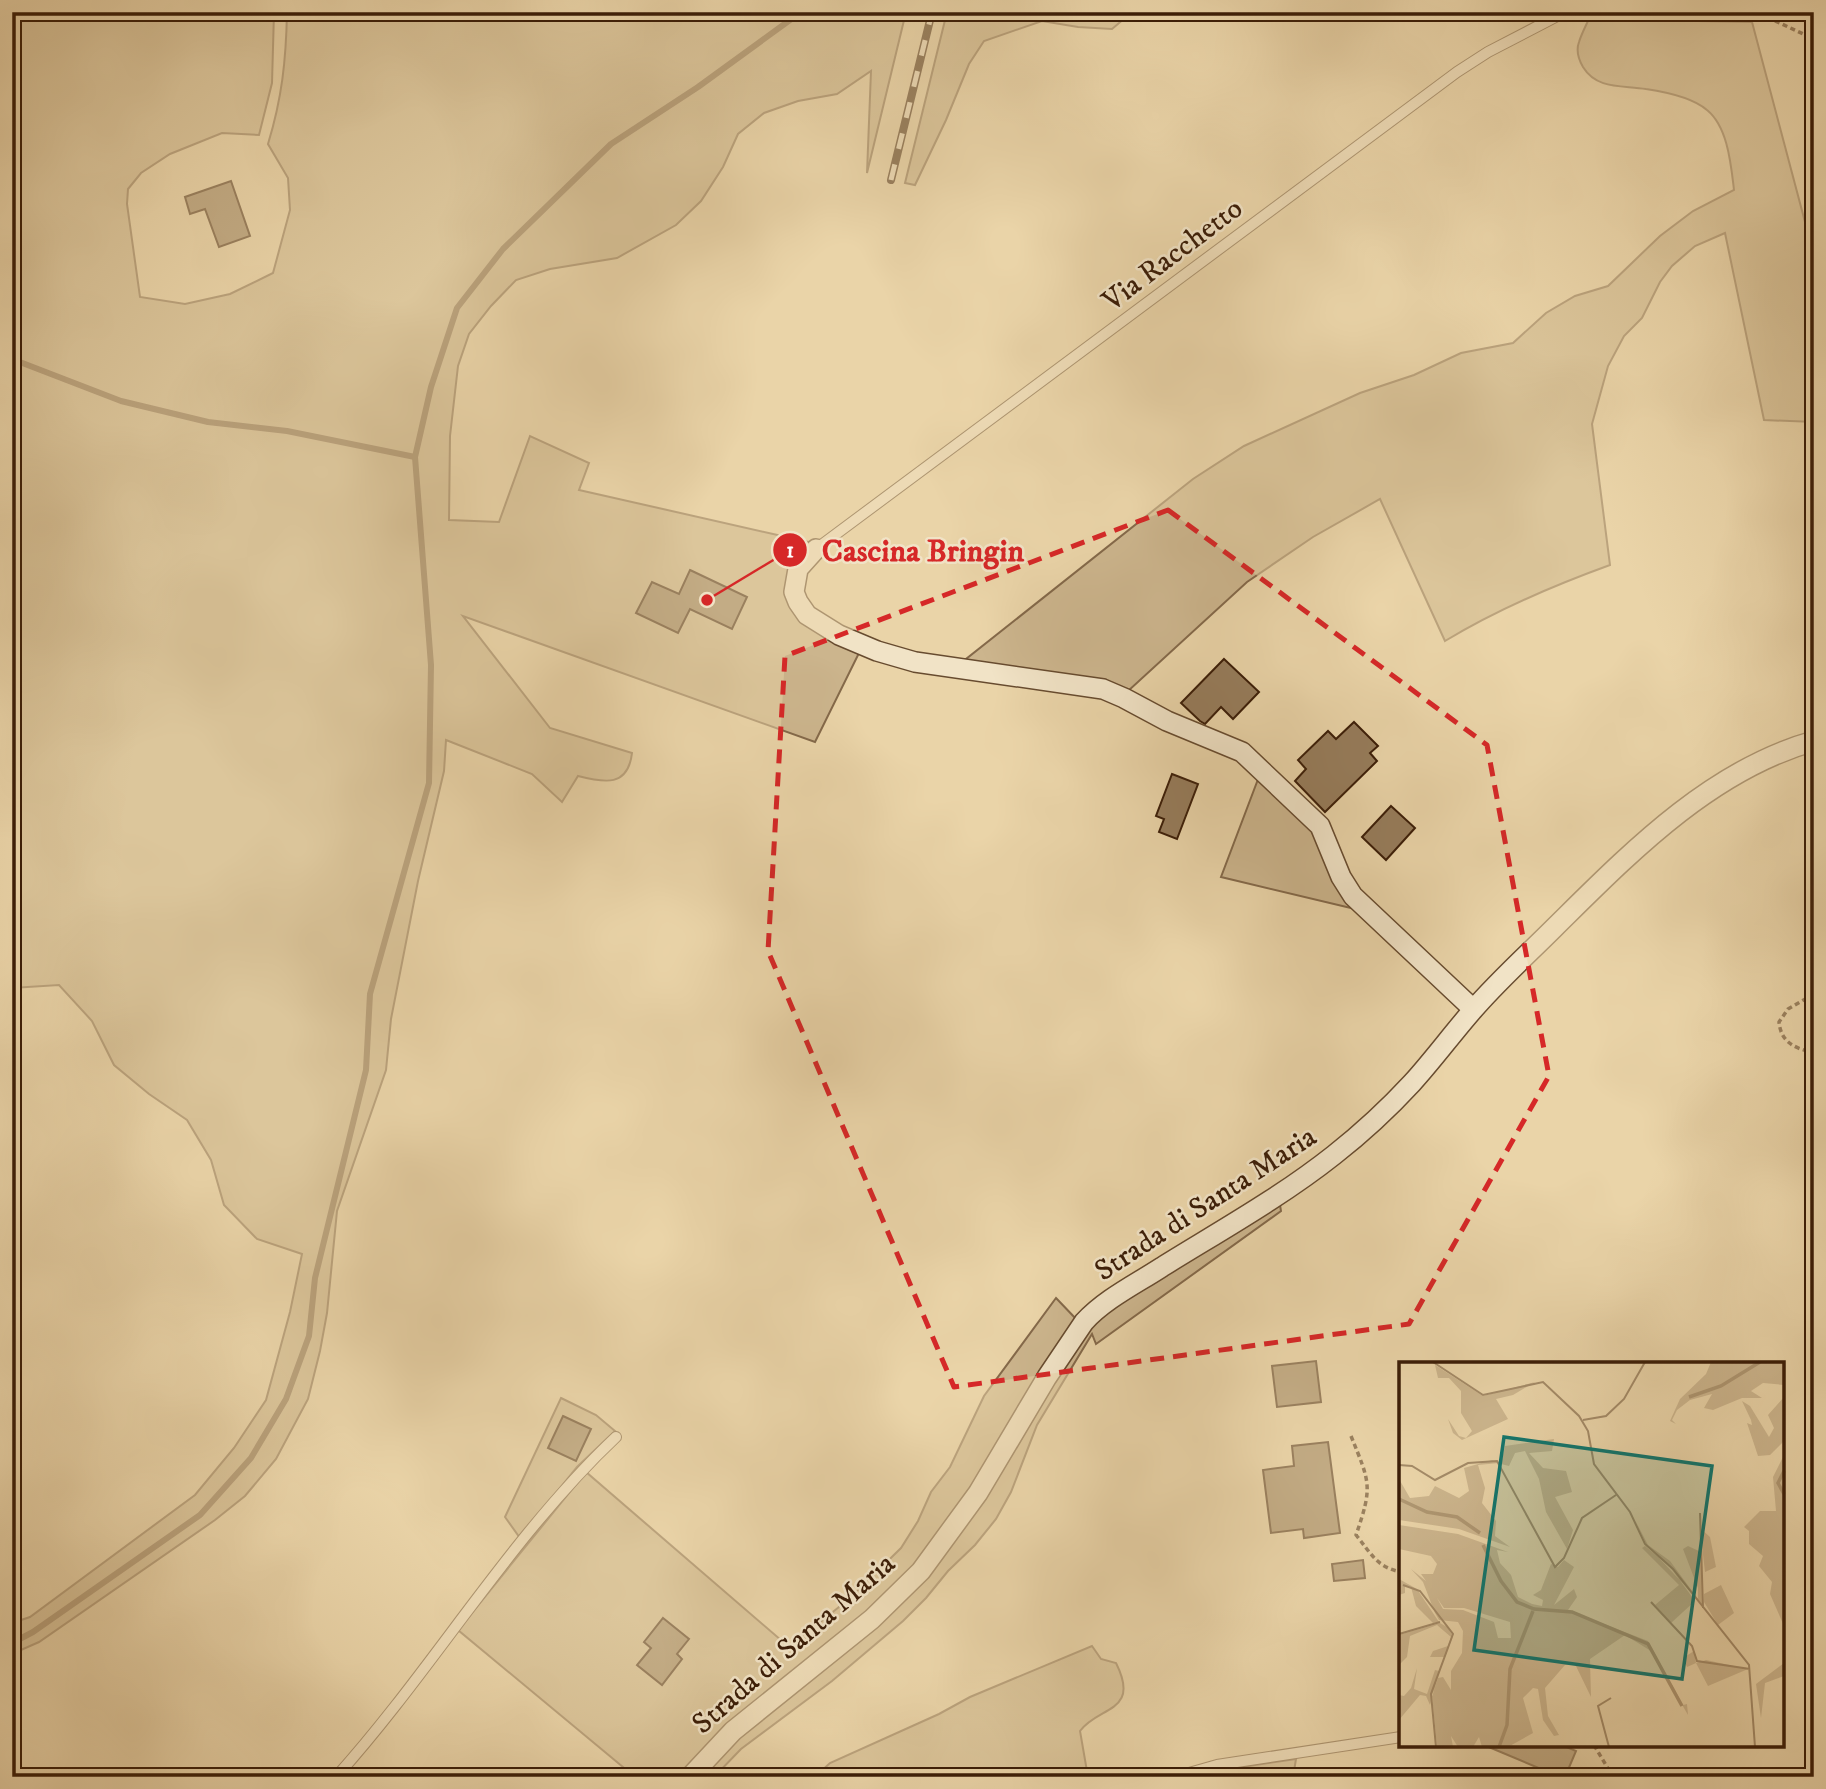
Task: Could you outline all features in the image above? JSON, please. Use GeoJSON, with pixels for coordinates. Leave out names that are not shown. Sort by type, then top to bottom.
{"type":"FeatureCollection","features":[{"type":"Feature","properties":{"kind":"street"},"geometry":{"type":"LineString","coordinates":[[816,549],[798,569],[794,592],[807,615],[839,635],[877,651],[915,662],[1103,689],[1167,721],[1239,750],[1320,826],[1341,877],[1353,896],[1473,1009]]}},
{"type":"Feature","properties":{"kind":"street","name":"Strada di Santa Maria"},"geometry":{"type":"LineString","coordinates":[[690,1777],[733,1731],[872,1619],[921,1571],[978,1493],[1047,1377],[1087,1318],[1124,1291],[1282,1192],[1333,1156],[1403,1093],[1473,1009],[1598,885],[1709,792],[1747,768],[1785,750],[1814,741]]}},
{"type":"Feature","properties":{"kind":"lane","name":"Via Racchetto"},"geometry":{"type":"LineString","coordinates":[[816,549],[1457,72],[1502,44],[1565,12]]}},
{"type":"Feature","properties":{"kind":"lane"},"geometry":{"type":"LineString","coordinates":[[336,1777],[363,1747],[572,1480],[615,1437]]}},
{"type":"Feature","properties":{"kind":"lane"},"geometry":{"type":"LineString","coordinates":[[1175,1777],[1217,1765],[1399,1737]]}},
{"type":"Feature","properties":{"kind":"path"},"geometry":{"type":"LineString","coordinates":[[1674,12],[1700,17],[1769,18],[1814,39]]}},
{"type":"Feature","properties":{"kind":"path"},"geometry":{"type":"LineString","coordinates":[[1814,994],[1788,1009],[1779,1023],[1785,1041],[1814,1053]]}},
{"type":"Feature","properties":{"kind":"path"},"geometry":{"type":"LineString","coordinates":[[1351,1436],[1365,1472],[1368,1489],[1367,1503],[1356,1535],[1378,1564],[1399,1572]]}},
{"type":"Feature","properties":{"kind":"path"},"geometry":{"type":"LineString","coordinates":[[1595,1747],[1612,1777]]}},
{"type":"Feature","properties":{"kind":"highlighted area"},"geometry":{"type":"Polygon","coordinates":[[[1168,510],[1487,745],[1549,1076],[1409,1324],[954,1387],[768,951],[785,656],[1168,510]]]}},
{"type":"Feature","properties":{"kind":"shaded area"},"geometry":{"type":"Polygon","coordinates":[[[12,12],[274,12],[272,83],[259,135],[222,133],[170,154],[141,173],[128,189],[127,204],[140,297],[185,304],[230,294],[273,273],[290,210],[288,178],[268,144],[282,79],[287,12],[906,12],[867,173],[871,71],[837,94],[798,101],[764,113],[738,134],[723,167],[701,201],[676,225],[617,258],[550,269],[516,280],[469,334],[458,366],[450,436],[449,520],[499,522],[530,436],[589,463],[579,490],[813,543],[788,587],[860,651],[815,742],[463,616],[550,728],[632,753],[630,764],[626,772],[614,780],[578,776],[562,802],[532,774],[446,740],[444,771],[418,881],[391,1019],[386,1070],[337,1211],[327,1313],[308,1399],[276,1459],[245,1496],[215,1520],[39,1642],[12,1654],[12,1623],[30,1617],[195,1495],[234,1448],[266,1400],[290,1312],[302,1254],[257,1239],[224,1205],[211,1160],[187,1120],[149,1094],[114,1065],[92,1021],[59,985],[12,988],[12,12]]]}},
{"type":"Feature","properties":{"kind":"shaded area"},"geometry":{"type":"Polygon","coordinates":[[[947,12],[1132,12],[1112,29],[1042,21],[984,41],[969,64],[915,185],[905,183],[947,12]]]}},
{"type":"Feature","properties":{"kind":"shaded area"},"geometry":{"type":"Polygon","coordinates":[[[1592,12],[1645,12],[1697,21],[1752,22],[1814,256],[1814,422],[1764,420],[1725,233],[1695,246],[1672,266],[1660,282],[1642,318],[1624,336],[1608,366],[1592,424],[1610,565],[1526,599],[1445,641],[1380,499],[1313,537],[1247,582],[1127,692],[961,663],[1193,479],[1244,446],[1360,393],[1414,375],[1461,353],[1513,343],[1546,313],[1575,296],[1608,286],[1660,236],[1693,211],[1734,190],[1724,136],[1720,126],[1707,110],[1678,96],[1603,83],[1583,67],[1578,48],[1592,12]]]}},
{"type":"Feature","properties":{"kind":"shaded area"},"geometry":{"type":"Polygon","coordinates":[[[1260,774],[1310,824],[1355,909],[1221,877],[1260,774]]]}},
{"type":"Feature","properties":{"kind":"shaded area"},"geometry":{"type":"Polygon","coordinates":[[[1280,1205],[1281,1211],[1096,1344],[1092,1334],[1037,1425],[1011,1492],[996,1519],[975,1545],[903,1621],[832,1681],[741,1749],[714,1777],[697,1777],[705,1765],[879,1620],[1100,1316],[1280,1205]]]}},
{"type":"Feature","properties":{"kind":"shaded area"},"geometry":{"type":"Polygon","coordinates":[[[1056,1298],[1077,1320],[990,1460],[911,1573],[684,1777],[635,1777],[458,1630],[586,1472],[789,1647],[849,1599],[901,1548],[918,1521],[931,1492],[950,1467],[984,1396],[1056,1298]]]}},
{"type":"Feature","properties":{"kind":"shaded area"},"geometry":{"type":"Polygon","coordinates":[[[561,1398],[596,1415],[615,1431],[577,1467],[520,1538],[505,1517],[561,1398]]]}},
{"type":"Feature","properties":{"kind":"shaded area"},"geometry":{"type":"Polygon","coordinates":[[[1092,1646],[1101,1659],[1116,1663],[1123,1691],[1114,1706],[1080,1731],[1088,1777],[818,1777],[830,1763],[939,1714],[970,1697],[1092,1646]]]}},
{"type":"Feature","properties":{"kind":"shaded area"},"geometry":{"type":"Polygon","coordinates":[[[1296,1759],[1293,1777],[1195,1777],[1215,1771],[1296,1759]]]}},
{"type":"Feature","properties":{"kind":"building"},"geometry":{"type":"Polygon","coordinates":[[[231,181],[250,236],[219,247],[205,209],[190,214],[185,197],[231,181]]]}},
{"type":"Feature","properties":{"kind":"building"},"geometry":{"type":"Polygon","coordinates":[[[690,570],[747,597],[732,629],[690,609],[678,633],[636,613],[652,582],[679,594],[690,570]]]}},
{"type":"Feature","properties":{"kind":"building"},"geometry":{"type":"Polygon","coordinates":[[[1224,659],[1259,692],[1233,719],[1221,707],[1205,724],[1181,703],[1224,659]]]}},
{"type":"Feature","properties":{"kind":"building"},"geometry":{"type":"Polygon","coordinates":[[[1354,722],[1378,746],[1370,753],[1377,761],[1325,812],[1295,781],[1306,769],[1298,760],[1328,731],[1336,739],[1354,722]]]}},
{"type":"Feature","properties":{"kind":"building"},"geometry":{"type":"Polygon","coordinates":[[[1172,774],[1198,784],[1177,839],[1159,832],[1164,819],[1156,816],[1172,774]]]}},
{"type":"Feature","properties":{"kind":"building"},"geometry":{"type":"Polygon","coordinates":[[[1391,806],[1415,828],[1386,860],[1362,837],[1391,806]]]}},
{"type":"Feature","properties":{"kind":"building"},"geometry":{"type":"Polygon","coordinates":[[[1316,1361],[1321,1402],[1277,1407],[1272,1366],[1316,1361]]]}},
{"type":"Feature","properties":{"kind":"building"},"geometry":{"type":"Polygon","coordinates":[[[563,1416],[591,1429],[576,1461],[548,1448],[563,1416]]]}},
{"type":"Feature","properties":{"kind":"building"},"geometry":{"type":"Polygon","coordinates":[[[1328,1442],[1340,1533],[1304,1538],[1303,1529],[1271,1533],[1263,1470],[1294,1466],[1292,1446],[1328,1442]]]}},
{"type":"Feature","properties":{"kind":"building"},"geometry":{"type":"Polygon","coordinates":[[[1363,1560],[1365,1578],[1334,1581],[1332,1564],[1363,1560]]]}},
{"type":"Feature","properties":{"kind":"building"},"geometry":{"type":"Polygon","coordinates":[[[663,1618],[689,1639],[677,1654],[682,1659],[662,1685],[637,1665],[651,1648],[644,1642],[663,1618]]]}},
{"type":"Feature","properties":{"kind":"building"},"geometry":{"type":"Polygon","coordinates":[[[1489,1747],[1567,1747],[1576,1751],[1565,1777],[1489,1747]]]}},
{"type":"Feature","properties":{"kind":"waterway"},"geometry":{"type":"LineString","coordinates":[[12,1643],[33,1632],[200,1515],[251,1458],[286,1399],[309,1336],[315,1278],[366,1070],[370,994],[429,783],[431,665],[415,457],[431,387],[457,308],[503,249],[611,144],[698,87],[801,12]]}},
{"type":"Feature","properties":{"kind":"waterway"},"geometry":{"type":"LineString","coordinates":[[12,359],[121,401],[208,422],[287,431],[415,457]]}},
{"type":"Feature","properties":{"kind":"railway"},"geometry":{"type":"LineString","coordinates":[[891,180],[932,12]]}},
{"type":"Feature","properties":{"kind":"place","name":"Cascina Bringin"},"geometry":{"type":"Point","coordinates":[707,600]}}]}
